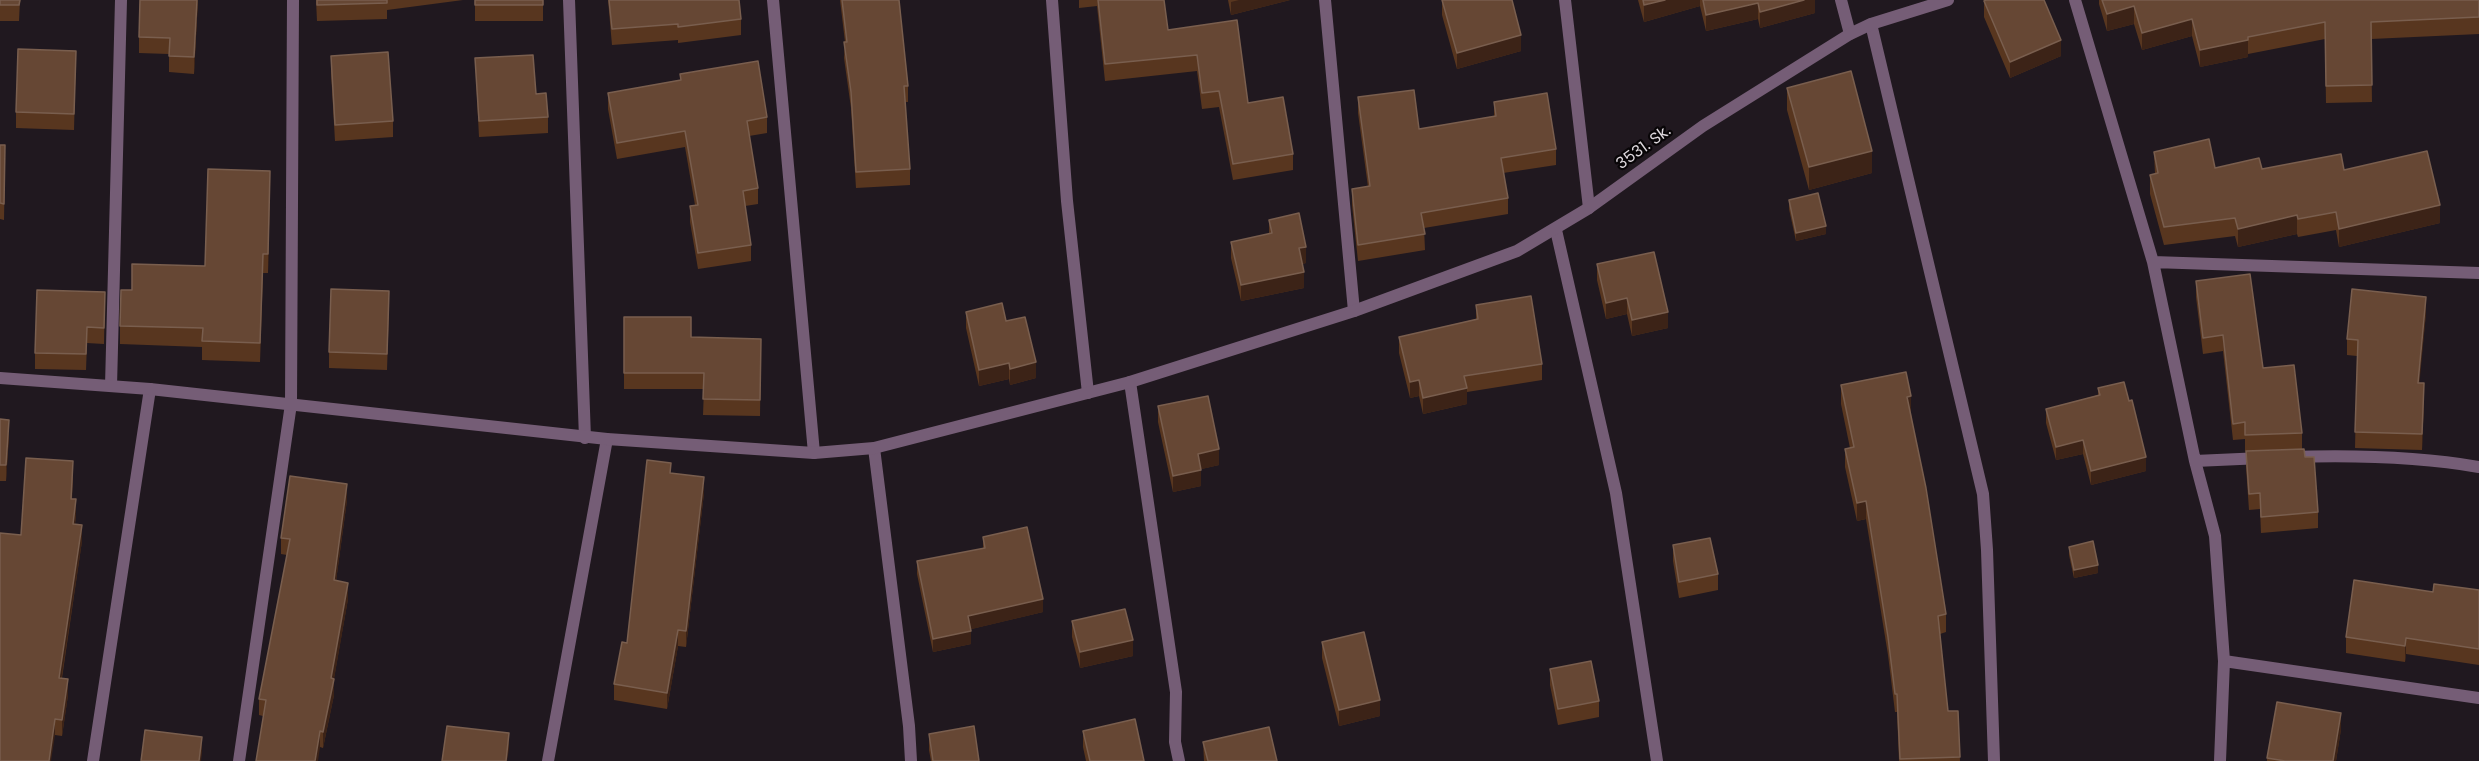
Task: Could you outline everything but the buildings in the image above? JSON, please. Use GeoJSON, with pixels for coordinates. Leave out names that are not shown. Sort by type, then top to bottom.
{"type":"FeatureCollection","features":[{"type":"Feature","properties":{"kind":"street"},"geometry":{"type":"LineString","coordinates":[[111,386],[121,0]]}},
{"type":"Feature","properties":{"kind":"street"},"geometry":{"type":"LineString","coordinates":[[238,761],[291,404],[293,0]]}},
{"type":"Feature","properties":{"kind":"street"},"geometry":{"type":"LineString","coordinates":[[569,0],[585,438]]}},
{"type":"Feature","properties":{"kind":"street"},"geometry":{"type":"LineString","coordinates":[[773,0],[814,453]]}},
{"type":"Feature","properties":{"kind":"street"},"geometry":{"type":"LineString","coordinates":[[1052,0],[1067,201],[1088,393]]}},
{"type":"Feature","properties":{"kind":"street"},"geometry":{"type":"LineString","coordinates":[[1325,0],[1353,311]]}},
{"type":"Feature","properties":{"kind":"street"},"geometry":{"type":"LineString","coordinates":[[1565,0],[1589,208]]}},
{"type":"Feature","properties":{"kind":"street"},"geometry":{"type":"LineString","coordinates":[[1841,0],[1850,34]]}},
{"type":"Feature","properties":{"kind":"street","name":"3531. Sk."},"geometry":{"type":"LineString","coordinates":[[0,378],[150,389],[585,438],[814,453],[874,448],[1130,382],[1353,311],[1517,251],[1556,230],[1703,126],[1850,34],[1871,24],[1948,0]]}},
{"type":"Feature","properties":{"kind":"street"},"geometry":{"type":"LineString","coordinates":[[2075,0],[2153,262],[2195,461],[2215,536],[2224,661],[2220,761]]}},
{"type":"Feature","properties":{"kind":"street"},"geometry":{"type":"LineString","coordinates":[[1871,24],[1983,494],[1994,761]]}},
{"type":"Feature","properties":{"kind":"street"},"geometry":{"type":"LineString","coordinates":[[1556,230],[1616,493],[1657,761]]}},
{"type":"Feature","properties":{"kind":"street"},"geometry":{"type":"LineString","coordinates":[[2153,262],[2479,273]]}},
{"type":"Feature","properties":{"kind":"street"},"geometry":{"type":"LineString","coordinates":[[1130,382],[1176,693],[1175,742],[1179,761]]}},
{"type":"Feature","properties":{"kind":"street"},"geometry":{"type":"LineString","coordinates":[[93,761],[150,389]]}},
{"type":"Feature","properties":{"kind":"street"},"geometry":{"type":"LineString","coordinates":[[548,761],[607,439]]}},
{"type":"Feature","properties":{"kind":"street"},"geometry":{"type":"LineString","coordinates":[[874,448],[911,761]]}},
{"type":"Feature","properties":{"kind":"street"},"geometry":{"type":"LineString","coordinates":[[2195,461],[2334,455],[2456,463],[2479,467]]}},
{"type":"Feature","properties":{"kind":"street"},"geometry":{"type":"LineString","coordinates":[[2224,661],[2479,698]]}}]}
